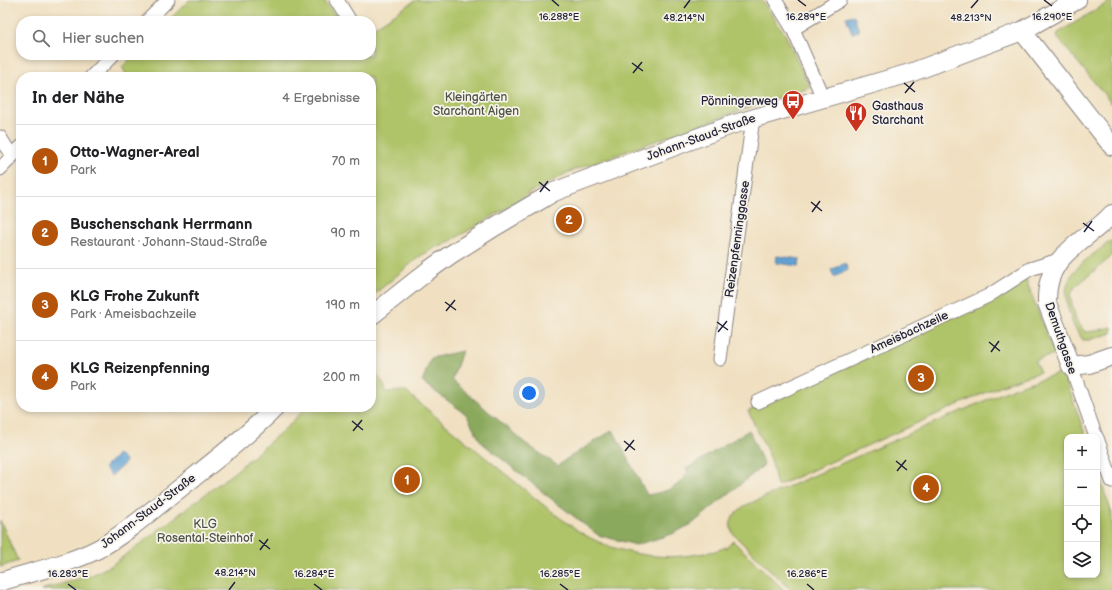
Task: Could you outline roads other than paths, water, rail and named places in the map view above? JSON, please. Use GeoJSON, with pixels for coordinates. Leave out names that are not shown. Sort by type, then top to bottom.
{"type":"FeatureCollection","features":[{"type":"Feature","properties":{"kind":"street"},"geometry":{"type":"LineString","coordinates":[[152,16],[168,0]]}},
{"type":"Feature","properties":{"kind":"street"},"geometry":{"type":"LineString","coordinates":[[337,0],[347,16]]}},
{"type":"Feature","properties":{"kind":"street"},"geometry":{"type":"LineString","coordinates":[[775,0],[793,29],[823,98]]}},
{"type":"Feature","properties":{"kind":"street"},"geometry":{"type":"LineString","coordinates":[[793,29],[840,0]]}},
{"type":"Feature","properties":{"kind":"street","name":"Johann-Staud-Straße"},"geometry":{"type":"LineString","coordinates":[[376,312],[450,255],[554,192],[731,124],[910,73],[1022,31],[1077,0]]}},
{"type":"Feature","properties":{"kind":"street"},"geometry":{"type":"LineString","coordinates":[[1022,31],[1112,146]]}},
{"type":"Feature","properties":{"kind":"street"},"geometry":{"type":"LineString","coordinates":[[96,72],[108,60]]}},
{"type":"Feature","properties":{"kind":"street","name":"Reizenpfenninggasse"},"geometry":{"type":"LineString","coordinates":[[720,360],[753,118]]}},
{"type":"Feature","properties":{"kind":"street"},"geometry":{"type":"LineString","coordinates":[[0,137],[6,147],[16,151]]}},
{"type":"Feature","properties":{"kind":"street"},"geometry":{"type":"LineString","coordinates":[[0,168],[16,152]]}},
{"type":"Feature","properties":{"kind":"street","name":"Demuthgasse"},"geometry":{"type":"LineString","coordinates":[[1096,434],[1047,302],[1047,292],[1050,277],[1059,260],[1074,245],[1102,225],[1112,214]]}},
{"type":"Feature","properties":{"kind":"street","name":"Ameisbachzeile"},"geometry":{"type":"LineString","coordinates":[[758,402],[988,296],[1030,269],[1059,260]]}},
{"type":"Feature","properties":{"kind":"street"},"geometry":{"type":"LineString","coordinates":[[1071,366],[1090,364],[1112,356]]}},
{"type":"Feature","properties":{"kind":"street","name":"Johann-Staud-Straße"},"geometry":{"type":"LineString","coordinates":[[0,582],[67,561],[105,544],[146,515],[244,436],[270,412]]}},
{"type":"Feature","properties":{"kind":"street","name":"Demuthgasse"},"geometry":{"type":"LineString","coordinates":[[1100,447],[1112,481]]}},
{"type":"Feature","properties":{"kind":"water"},"geometry":{"type":"Polygon","coordinates":[[[854,15],[859,31],[852,33],[846,17],[854,15]]]}},
{"type":"Feature","properties":{"kind":"water"},"geometry":{"type":"Polygon","coordinates":[[[777,256],[800,259],[799,266],[776,263],[777,256]]]}},
{"type":"Feature","properties":{"kind":"water"},"geometry":{"type":"Polygon","coordinates":[[[845,263],[848,270],[834,277],[831,270],[845,263]]]}},
{"type":"Feature","properties":{"kind":"water"},"geometry":{"type":"Polygon","coordinates":[[[118,454],[126,462],[111,476],[104,468],[118,454]]]}},
{"type":"Feature","properties":{"kind":"place","name":"Pönningerweg"},"geometry":{"type":"Point","coordinates":[793,120]}},
{"type":"Feature","properties":{"kind":"place","name":"Gasthaus Starchant"},"geometry":{"type":"Point","coordinates":[856,132]}},
{"type":"Feature","properties":{"kind":"place","name":"Buschenschank Herrmann"},"geometry":{"type":"Point","coordinates":[569,220]}},
{"type":"Feature","properties":{"kind":"place","name":"KLG Frohe Zukunft"},"geometry":{"type":"Point","coordinates":[921,378]}},
{"type":"Feature","properties":{"kind":"place","name":"Otto-Wagner-Areal"},"geometry":{"type":"Point","coordinates":[407,480]}},
{"type":"Feature","properties":{"kind":"place","name":"KLG Reizenpfenning"},"geometry":{"type":"Point","coordinates":[926,488]}},
{"type":"Feature","properties":{"kind":"park label","name":"Kleingärten Starchant Aigen"},"geometry":{"type":"Point","coordinates":[476,104]}},
{"type":"Feature","properties":{"kind":"park label","name":"KLG Rosental-Steinhof"},"geometry":{"type":"Point","coordinates":[205,531]}}]}
